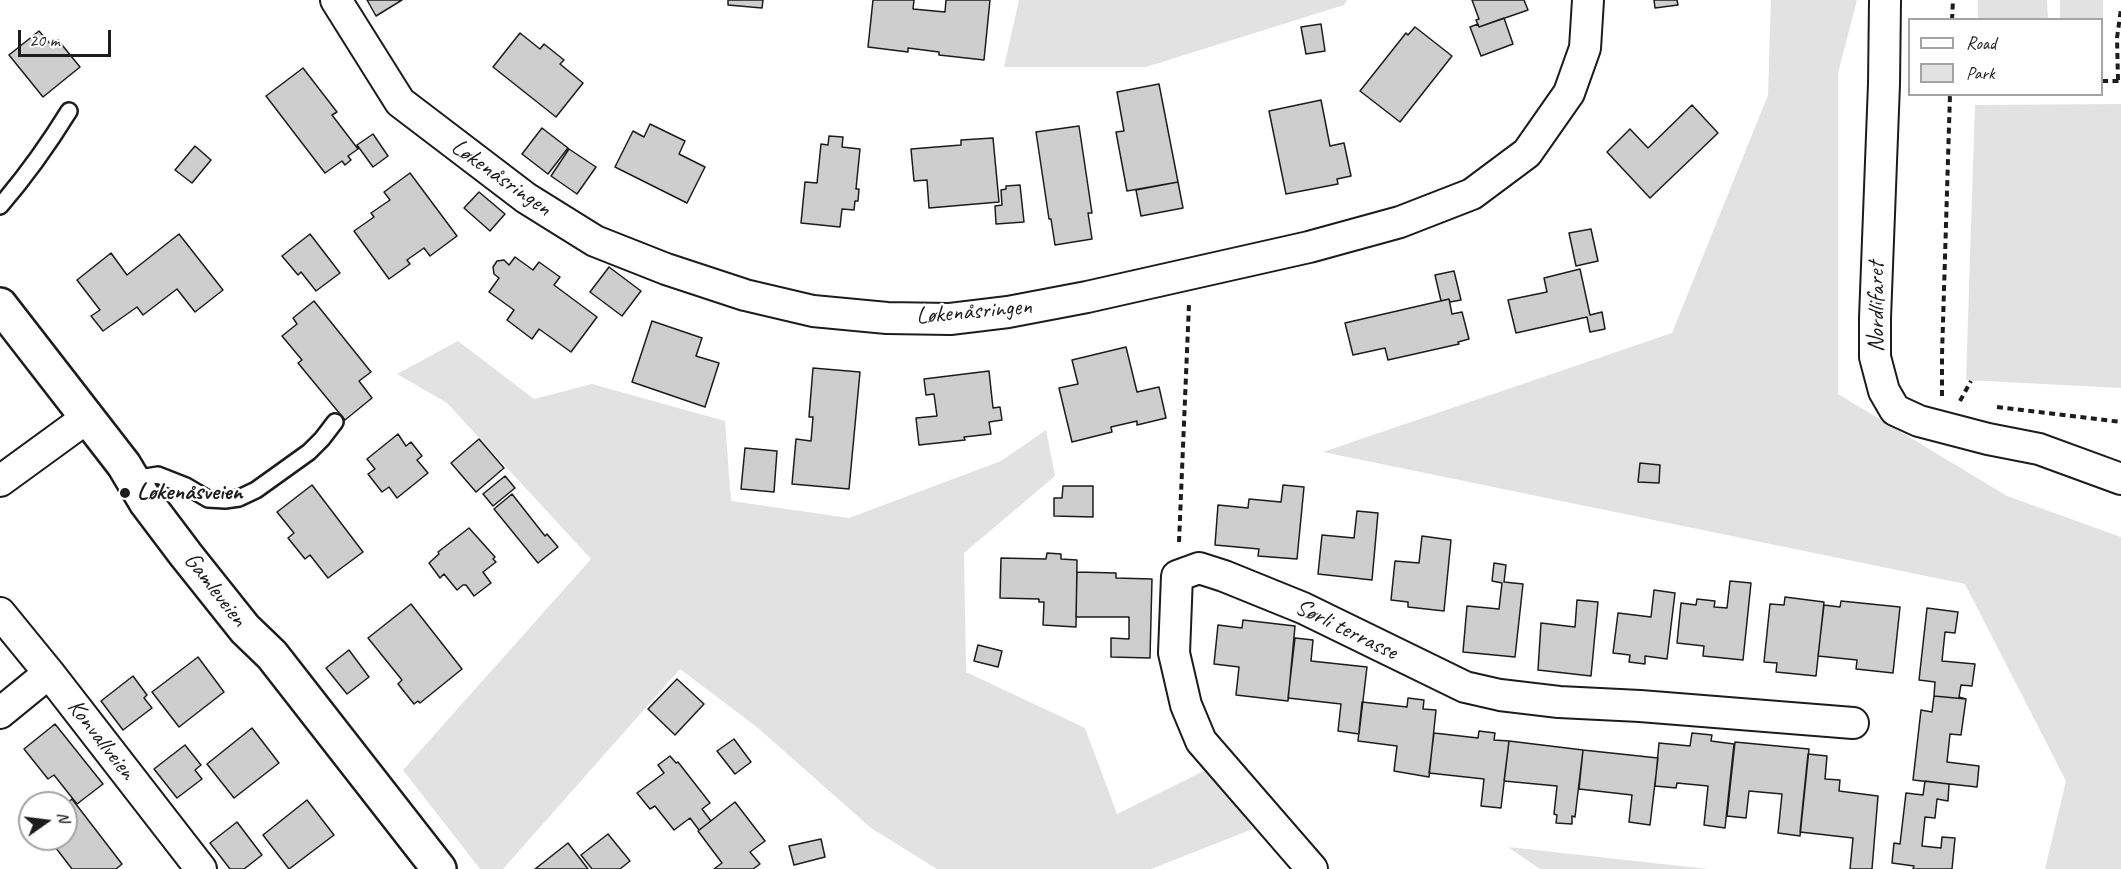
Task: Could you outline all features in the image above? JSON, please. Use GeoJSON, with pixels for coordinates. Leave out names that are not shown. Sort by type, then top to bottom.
{"type":"FeatureCollection","features":[{"type":"Feature","properties":{"kind":"street","name":"Løkenåsringen"},"geometry":{"type":"LineString","coordinates":[[336,0],[400,102],[526,198],[595,241],[745,295],[813,311],[887,318],[950,319],[1008,312],[1088,297],[1309,247],[1400,222],[1472,194],[1527,153],[1569,93],[1585,48],[1588,0]]}},
{"type":"Feature","properties":{"kind":"street","name":"Nordlifaret"},"geometry":{"type":"LineString","coordinates":[[1885,0],[1875,318],[1875,357],[1884,391],[1895,410],[1919,421],[1988,439],[2040,449],[2121,479]]}},
{"type":"Feature","properties":{"kind":"street","name":"Gamleveien"},"geometry":{"type":"LineString","coordinates":[[0,304],[88,417],[133,478],[147,502],[245,630],[272,655],[439,869]]}},
{"type":"Feature","properties":{"kind":"street"},"geometry":{"type":"LineString","coordinates":[[0,481],[88,417]]}},
{"type":"Feature","properties":{"kind":"street","name":"Sørli terrasse"},"geometry":{"type":"LineString","coordinates":[[1177,576],[1199,568],[1224,576],[1303,608],[1465,687],[1500,695],[1559,702],[1853,723]]}},
{"type":"Feature","properties":{"kind":"street"},"geometry":{"type":"LineString","coordinates":[[1177,576],[1174,653],[1186,705],[1201,741],[1312,869]]}},
{"type":"Feature","properties":{"kind":"street","name":"Konvallveien"},"geometry":{"type":"LineString","coordinates":[[0,613],[49,673],[188,865]]}},
{"type":"Feature","properties":{"kind":"street"},"geometry":{"type":"LineString","coordinates":[[0,713],[49,673]]}},
{"type":"Feature","properties":{"kind":"lane"},"geometry":{"type":"LineString","coordinates":[[0,206],[34,164],[69,111]]}},
{"type":"Feature","properties":{"kind":"lane"},"geometry":{"type":"LineString","coordinates":[[133,478],[158,475],[186,486],[208,499],[239,498],[256,490],[309,452],[335,422]]}},
{"type":"Feature","properties":{"kind":"path"},"geometry":{"type":"LineString","coordinates":[[1952,18],[1953,0]]}},
{"type":"Feature","properties":{"kind":"path"},"geometry":{"type":"LineString","coordinates":[[2103,81],[2120,80],[2117,38],[2121,9]]}},
{"type":"Feature","properties":{"kind":"path"},"geometry":{"type":"LineString","coordinates":[[1942,403],[1950,96]]}},
{"type":"Feature","properties":{"kind":"path"},"geometry":{"type":"LineString","coordinates":[[1177,576],[1190,274]]}},
{"type":"Feature","properties":{"kind":"path"},"geometry":{"type":"LineString","coordinates":[[1964,404],[1958,404],[1971,381]]}},
{"type":"Feature","properties":{"kind":"path"},"geometry":{"type":"LineString","coordinates":[[1992,406],[2121,422]]}},
{"type":"Feature","properties":{"kind":"green space"},"geometry":{"type":"Polygon","coordinates":[[[1019,0],[1347,0],[1344,5],[1146,67],[1004,67],[1019,0]]]}},
{"type":"Feature","properties":{"kind":"green space"},"geometry":{"type":"Polygon","coordinates":[[[1771,0],[1857,0],[1838,73],[1838,394],[2007,496],[2121,537],[2121,869],[2045,869],[2066,781],[1965,584],[1323,452],[1672,333],[1768,95],[1771,0]]]}},
{"type":"Feature","properties":{"kind":"green space"},"geometry":{"type":"Polygon","coordinates":[[[1978,0],[2047,0],[2048,18],[1978,18],[1978,0]]]}},
{"type":"Feature","properties":{"kind":"green space"},"geometry":{"type":"Polygon","coordinates":[[[2060,0],[2103,0],[2103,18],[2060,18],[2060,0]]]}},
{"type":"Feature","properties":{"kind":"green space"},"geometry":{"type":"Polygon","coordinates":[[[2121,104],[2121,388],[1966,380],[1975,105],[2121,104]]]}},
{"type":"Feature","properties":{"kind":"green space"},"geometry":{"type":"Polygon","coordinates":[[[458,341],[534,399],[592,384],[725,421],[731,501],[849,518],[1001,461],[1046,430],[1055,476],[964,553],[966,672],[1085,728],[1117,814],[1212,767],[1253,829],[1151,869],[937,869],[871,828],[758,728],[680,669],[503,869],[480,869],[403,770],[591,559],[447,403],[397,374],[458,341]]]}},
{"type":"Feature","properties":{"kind":"green space"},"geometry":{"type":"Polygon","coordinates":[[[1508,847],[1708,869],[1540,869],[1508,847]]]}},
{"type":"Feature","properties":{"kind":"building"},"geometry":{"type":"Polygon","coordinates":[[[367,0],[402,0],[376,16],[367,0]]]}},
{"type":"Feature","properties":{"kind":"building"},"geometry":{"type":"Polygon","coordinates":[[[728,0],[763,0],[762,8],[728,5],[728,0]]]}},
{"type":"Feature","properties":{"kind":"building"},"geometry":{"type":"Polygon","coordinates":[[[873,0],[914,0],[913,9],[945,12],[946,0],[990,0],[984,60],[939,55],[939,52],[908,48],[908,52],[868,47],[873,0]]]}},
{"type":"Feature","properties":{"kind":"building"},"geometry":{"type":"Polygon","coordinates":[[[1472,0],[1524,0],[1528,10],[1479,27],[1476,20],[1479,19],[1472,0]]]}},
{"type":"Feature","properties":{"kind":"building"},"geometry":{"type":"Polygon","coordinates":[[[1654,0],[1677,0],[1678,5],[1655,8],[1654,0]]]}},
{"type":"Feature","properties":{"kind":"building"},"geometry":{"type":"Polygon","coordinates":[[[1504,18],[1513,44],[1481,56],[1470,27],[1478,24],[1479,27],[1504,18]]]}},
{"type":"Feature","properties":{"kind":"building"},"geometry":{"type":"Polygon","coordinates":[[[1321,24],[1325,51],[1306,54],[1301,27],[1321,24]]]}},
{"type":"Feature","properties":{"kind":"building"},"geometry":{"type":"Polygon","coordinates":[[[1415,27],[1452,56],[1400,122],[1360,91],[1406,33],[1408,35],[1415,27]]]}},
{"type":"Feature","properties":{"kind":"building"},"geometry":{"type":"Polygon","coordinates":[[[39,31],[52,46],[58,40],[80,67],[43,97],[9,55],[39,31]]]}},
{"type":"Feature","properties":{"kind":"building"},"geometry":{"type":"Polygon","coordinates":[[[520,33],[540,49],[544,44],[564,60],[560,64],[583,83],[556,117],[493,67],[520,33]]]}},
{"type":"Feature","properties":{"kind":"building"},"geometry":{"type":"Polygon","coordinates":[[[303,68],[337,112],[332,115],[358,149],[348,156],[351,160],[345,165],[342,161],[325,173],[266,96],[303,68]]]}},
{"type":"Feature","properties":{"kind":"building"},"geometry":{"type":"Polygon","coordinates":[[[1159,84],[1178,182],[1127,191],[1116,132],[1124,131],[1117,92],[1159,84]]]}},
{"type":"Feature","properties":{"kind":"building"},"geometry":{"type":"Polygon","coordinates":[[[1321,100],[1330,146],[1344,143],[1351,176],[1337,179],[1338,184],[1286,194],[1269,111],[1321,100]]]}},
{"type":"Feature","properties":{"kind":"building"},"geometry":{"type":"Polygon","coordinates":[[[1692,105],[1718,133],[1650,198],[1607,152],[1630,129],[1648,148],[1692,105]]]}},
{"type":"Feature","properties":{"kind":"building"},"geometry":{"type":"Polygon","coordinates":[[[650,124],[685,141],[679,154],[705,167],[687,203],[615,167],[633,131],[644,137],[650,124]]]}},
{"type":"Feature","properties":{"kind":"building"},"geometry":{"type":"Polygon","coordinates":[[[1079,126],[1092,213],[1088,213],[1092,239],[1055,245],[1036,132],[1079,126]]]}},
{"type":"Feature","properties":{"kind":"building"},"geometry":{"type":"Polygon","coordinates":[[[542,128],[568,148],[548,174],[522,154],[542,128]]]}},
{"type":"Feature","properties":{"kind":"building"},"geometry":{"type":"Polygon","coordinates":[[[373,134],[388,156],[373,167],[357,145],[373,134]]]}},
{"type":"Feature","properties":{"kind":"building"},"geometry":{"type":"Polygon","coordinates":[[[829,136],[843,137],[842,147],[860,149],[856,189],[859,189],[858,201],[855,201],[854,210],[842,209],[840,227],[801,223],[805,182],[817,183],[821,144],[828,145],[829,136]]]}},
{"type":"Feature","properties":{"kind":"building"},"geometry":{"type":"Polygon","coordinates":[[[993,138],[999,202],[929,208],[927,180],[914,181],[911,149],[961,145],[961,140],[993,138]]]}},
{"type":"Feature","properties":{"kind":"building"},"geometry":{"type":"Polygon","coordinates":[[[195,146],[211,160],[192,183],[175,170],[195,146]]]}},
{"type":"Feature","properties":{"kind":"building"},"geometry":{"type":"Polygon","coordinates":[[[569,149],[596,167],[577,194],[551,176],[569,149]]]}},
{"type":"Feature","properties":{"kind":"building"},"geometry":{"type":"Polygon","coordinates":[[[410,173],[457,236],[430,256],[424,248],[407,260],[410,264],[389,279],[354,231],[374,217],[371,213],[390,200],[384,192],[410,173]]]}},
{"type":"Feature","properties":{"kind":"building"},"geometry":{"type":"Polygon","coordinates":[[[1178,182],[1183,208],[1141,216],[1136,190],[1178,182]]]}},
{"type":"Feature","properties":{"kind":"building"},"geometry":{"type":"Polygon","coordinates":[[[1020,185],[1024,222],[996,224],[995,206],[1002,205],[1001,190],[1006,189],[1006,186],[1020,185]]]}},
{"type":"Feature","properties":{"kind":"building"},"geometry":{"type":"Polygon","coordinates":[[[479,192],[505,214],[490,231],[464,208],[479,192]]]}},
{"type":"Feature","properties":{"kind":"building"},"geometry":{"type":"Polygon","coordinates":[[[1591,229],[1598,261],[1576,266],[1569,233],[1591,229]]]}},
{"type":"Feature","properties":{"kind":"building"},"geometry":{"type":"Polygon","coordinates":[[[179,234],[223,290],[195,312],[177,289],[143,315],[137,307],[103,331],[91,316],[100,310],[77,280],[111,253],[127,275],[179,234]]]}},
{"type":"Feature","properties":{"kind":"building"},"geometry":{"type":"Polygon","coordinates":[[[310,234],[340,273],[316,291],[301,272],[298,275],[282,256],[310,234]]]}},
{"type":"Feature","properties":{"kind":"building"},"geometry":{"type":"Polygon","coordinates":[[[515,257],[533,270],[539,262],[560,277],[554,285],[597,317],[571,352],[539,329],[532,339],[507,320],[514,310],[489,292],[499,278],[494,274],[493,267],[497,261],[504,260],[509,265],[515,257]]]}},
{"type":"Feature","properties":{"kind":"building"},"geometry":{"type":"Polygon","coordinates":[[[609,267],[641,291],[622,316],[590,292],[609,267]]]}},
{"type":"Feature","properties":{"kind":"building"},"geometry":{"type":"Polygon","coordinates":[[[1580,269],[1590,315],[1602,312],[1605,329],[1590,332],[1587,317],[1516,333],[1508,300],[1547,292],[1544,278],[1580,269]]]}},
{"type":"Feature","properties":{"kind":"building"},"geometry":{"type":"Polygon","coordinates":[[[1454,271],[1461,300],[1441,301],[1435,275],[1454,271]]]}},
{"type":"Feature","properties":{"kind":"building"},"geometry":{"type":"Polygon","coordinates":[[[1449,299],[1452,314],[1462,312],[1469,339],[1458,342],[1459,344],[1388,360],[1385,348],[1353,355],[1345,323],[1449,299]]]}},
{"type":"Feature","properties":{"kind":"building"},"geometry":{"type":"Polygon","coordinates":[[[314,301],[371,372],[359,381],[372,398],[345,420],[298,363],[302,360],[282,336],[297,324],[293,318],[314,301]]]}},
{"type":"Feature","properties":{"kind":"building"},"geometry":{"type":"Polygon","coordinates":[[[652,321],[702,338],[696,356],[719,363],[705,407],[632,382],[652,321]]]}},
{"type":"Feature","properties":{"kind":"building"},"geometry":{"type":"Polygon","coordinates":[[[1126,347],[1137,392],[1159,387],[1166,418],[1137,425],[1137,421],[1111,427],[1112,432],[1072,442],[1059,388],[1078,384],[1072,360],[1126,347]]]}},
{"type":"Feature","properties":{"kind":"building"},"geometry":{"type":"Polygon","coordinates":[[[813,368],[860,372],[849,489],[792,484],[796,439],[811,441],[813,417],[809,417],[813,368]]]}},
{"type":"Feature","properties":{"kind":"building"},"geometry":{"type":"Polygon","coordinates":[[[989,371],[993,408],[1000,407],[1002,420],[989,422],[991,434],[964,437],[965,440],[919,445],[916,418],[937,416],[934,394],[926,395],[924,379],[989,371]]]}},
{"type":"Feature","properties":{"kind":"building"},"geometry":{"type":"Polygon","coordinates":[[[398,434],[406,446],[411,442],[422,456],[417,460],[428,473],[397,498],[389,487],[382,492],[368,474],[375,469],[367,459],[398,434]]]}},
{"type":"Feature","properties":{"kind":"building"},"geometry":{"type":"Polygon","coordinates":[[[479,439],[504,468],[476,492],[451,463],[479,439]]]}},
{"type":"Feature","properties":{"kind":"building"},"geometry":{"type":"Polygon","coordinates":[[[745,448],[777,451],[774,492],[741,489],[745,448]]]}},
{"type":"Feature","properties":{"kind":"building"},"geometry":{"type":"Polygon","coordinates":[[[1640,463],[1660,465],[1659,483],[1638,482],[1640,463]]]}},
{"type":"Feature","properties":{"kind":"building"},"geometry":{"type":"Polygon","coordinates":[[[505,476],[515,488],[493,506],[483,494],[505,476]]]}},
{"type":"Feature","properties":{"kind":"building"},"geometry":{"type":"Polygon","coordinates":[[[312,485],[363,552],[328,578],[310,555],[305,559],[288,538],[294,533],[277,512],[312,485]]]}},
{"type":"Feature","properties":{"kind":"building"},"geometry":{"type":"Polygon","coordinates":[[[1283,485],[1304,487],[1297,559],[1258,556],[1259,549],[1215,545],[1218,505],[1248,508],[1249,499],[1281,502],[1283,485]]]}},
{"type":"Feature","properties":{"kind":"building"},"geometry":{"type":"Polygon","coordinates":[[[1063,486],[1093,486],[1093,517],[1054,516],[1054,498],[1062,498],[1063,486]]]}},
{"type":"Feature","properties":{"kind":"building"},"geometry":{"type":"Polygon","coordinates":[[[512,494],[545,536],[547,534],[558,547],[538,563],[494,509],[512,494]]]}},
{"type":"Feature","properties":{"kind":"building"},"geometry":{"type":"Polygon","coordinates":[[[1357,511],[1378,513],[1372,580],[1318,574],[1322,535],[1354,538],[1357,511]]]}},
{"type":"Feature","properties":{"kind":"building"},"geometry":{"type":"Polygon","coordinates":[[[469,528],[495,557],[493,559],[496,562],[483,572],[491,583],[474,596],[466,585],[457,590],[444,574],[440,578],[429,563],[439,554],[438,552],[469,528]]]}},
{"type":"Feature","properties":{"kind":"building"},"geometry":{"type":"Polygon","coordinates":[[[1422,536],[1451,540],[1444,611],[1408,607],[1408,602],[1391,600],[1395,561],[1419,563],[1422,536]]]}},
{"type":"Feature","properties":{"kind":"building"},"geometry":{"type":"Polygon","coordinates":[[[1047,553],[1061,554],[1061,559],[1077,560],[1076,627],[1043,625],[1044,602],[1039,602],[1039,599],[1000,598],[1001,558],[1046,559],[1047,553]]]}},
{"type":"Feature","properties":{"kind":"building"},"geometry":{"type":"Polygon","coordinates":[[[1494,563],[1506,565],[1504,582],[1523,584],[1515,657],[1463,652],[1467,606],[1499,609],[1502,583],[1492,581],[1494,563]]]}},
{"type":"Feature","properties":{"kind":"building"},"geometry":{"type":"Polygon","coordinates":[[[1077,572],[1116,573],[1116,578],[1152,579],[1150,658],[1111,657],[1111,638],[1129,639],[1129,617],[1076,617],[1077,572]]]}},
{"type":"Feature","properties":{"kind":"building"},"geometry":{"type":"Polygon","coordinates":[[[1730,581],[1751,583],[1743,660],[1703,656],[1704,646],[1677,643],[1681,603],[1696,605],[1697,599],[1715,601],[1714,607],[1727,608],[1730,581]]]}},
{"type":"Feature","properties":{"kind":"building"},"geometry":{"type":"Polygon","coordinates":[[[1654,590],[1675,593],[1667,659],[1645,656],[1645,664],[1629,662],[1630,655],[1613,653],[1618,613],[1651,617],[1654,590]]]}},
{"type":"Feature","properties":{"kind":"building"},"geometry":{"type":"Polygon","coordinates":[[[1785,597],[1824,602],[1816,676],[1776,672],[1777,663],[1764,662],[1770,604],[1784,605],[1785,597]]]}},
{"type":"Feature","properties":{"kind":"building"},"geometry":{"type":"Polygon","coordinates":[[[1577,600],[1598,602],[1591,676],[1538,670],[1541,623],[1575,627],[1577,600]]]}},
{"type":"Feature","properties":{"kind":"building"},"geometry":{"type":"Polygon","coordinates":[[[1841,601],[1900,607],[1893,673],[1856,669],[1857,660],[1818,656],[1824,605],[1840,607],[1841,601]]]}},
{"type":"Feature","properties":{"kind":"building"},"geometry":{"type":"Polygon","coordinates":[[[411,604],[462,669],[420,703],[418,701],[414,704],[398,684],[402,680],[368,638],[411,604]]]}},
{"type":"Feature","properties":{"kind":"building"},"geometry":{"type":"Polygon","coordinates":[[[1927,608],[1958,612],[1955,633],[1945,632],[1942,661],[1975,664],[1972,686],[1961,685],[1959,697],[1966,699],[1934,696],[1935,682],[1919,680],[1927,608]]]}},
{"type":"Feature","properties":{"kind":"building"},"geometry":{"type":"Polygon","coordinates":[[[1243,620],[1295,626],[1288,701],[1236,695],[1239,667],[1214,664],[1218,625],[1242,628],[1243,620]]]}},
{"type":"Feature","properties":{"kind":"building"},"geometry":{"type":"Polygon","coordinates":[[[1295,638],[1313,640],[1311,661],[1367,667],[1359,734],[1338,731],[1341,704],[1288,698],[1295,638]]]}},
{"type":"Feature","properties":{"kind":"building"},"geometry":{"type":"Polygon","coordinates":[[[978,645],[1002,651],[998,667],[974,661],[978,645]]]}},
{"type":"Feature","properties":{"kind":"building"},"geometry":{"type":"Polygon","coordinates":[[[349,650],[369,677],[347,694],[326,668],[349,650]]]}},
{"type":"Feature","properties":{"kind":"building"},"geometry":{"type":"Polygon","coordinates":[[[198,657],[224,692],[179,727],[152,692],[198,657]]]}},
{"type":"Feature","properties":{"kind":"building"},"geometry":{"type":"Polygon","coordinates":[[[133,676],[147,695],[144,698],[152,708],[123,730],[101,701],[133,676]]]}},
{"type":"Feature","properties":{"kind":"building"},"geometry":{"type":"Polygon","coordinates":[[[677,679],[704,704],[675,735],[648,709],[677,679]]]}},
{"type":"Feature","properties":{"kind":"building"},"geometry":{"type":"Polygon","coordinates":[[[1934,696],[1966,699],[1961,735],[1950,734],[1947,762],[1979,766],[1977,787],[1913,780],[1921,710],[1932,712],[1934,696]]]}},
{"type":"Feature","properties":{"kind":"building"},"geometry":{"type":"Polygon","coordinates":[[[1408,698],[1424,700],[1423,709],[1436,710],[1429,777],[1394,771],[1397,746],[1358,741],[1362,702],[1407,707],[1408,698]]]}},
{"type":"Feature","properties":{"kind":"building"},"geometry":{"type":"Polygon","coordinates":[[[55,724],[103,784],[78,803],[78,791],[67,791],[54,775],[48,779],[24,749],[55,724]]]}},
{"type":"Feature","properties":{"kind":"building"},"geometry":{"type":"Polygon","coordinates":[[[252,728],[279,763],[234,798],[207,764],[252,728]]]}},
{"type":"Feature","properties":{"kind":"building"},"geometry":{"type":"Polygon","coordinates":[[[1479,731],[1495,733],[1494,740],[1509,741],[1501,808],[1481,806],[1484,779],[1429,773],[1434,733],[1478,738],[1479,731]]]}},
{"type":"Feature","properties":{"kind":"building"},"geometry":{"type":"Polygon","coordinates":[[[1692,733],[1712,735],[1711,741],[1734,744],[1725,828],[1704,825],[1708,786],[1677,783],[1676,788],[1655,786],[1659,743],[1690,746],[1692,733]]]}},
{"type":"Feature","properties":{"kind":"building"},"geometry":{"type":"Polygon","coordinates":[[[734,739],[751,762],[735,774],[717,751],[734,739]]]}},
{"type":"Feature","properties":{"kind":"building"},"geometry":{"type":"Polygon","coordinates":[[[1509,741],[1583,750],[1575,817],[1572,816],[1572,824],[1556,823],[1557,815],[1554,814],[1557,786],[1504,781],[1509,741]]]}},
{"type":"Feature","properties":{"kind":"building"},"geometry":{"type":"Polygon","coordinates":[[[1735,742],[1809,749],[1800,836],[1778,833],[1782,794],[1749,791],[1746,818],[1727,816],[1735,742]]]}},
{"type":"Feature","properties":{"kind":"building"},"geometry":{"type":"Polygon","coordinates":[[[185,745],[201,765],[195,770],[202,779],[177,798],[154,769],[185,745]]]}},
{"type":"Feature","properties":{"kind":"building"},"geometry":{"type":"Polygon","coordinates":[[[1583,750],[1658,758],[1650,825],[1629,822],[1632,795],[1579,789],[1583,750]]]}},
{"type":"Feature","properties":{"kind":"building"},"geometry":{"type":"Polygon","coordinates":[[[1808,754],[1827,756],[1825,779],[1840,780],[1839,791],[1878,796],[1872,869],[1850,869],[1853,838],[1800,832],[1808,754]]]}},
{"type":"Feature","properties":{"kind":"building"},"geometry":{"type":"Polygon","coordinates":[[[670,756],[676,763],[678,762],[710,803],[702,809],[711,821],[699,830],[690,818],[674,830],[655,806],[650,809],[637,793],[664,773],[658,765],[670,756]]]}},
{"type":"Feature","properties":{"kind":"building"},"geometry":{"type":"Polygon","coordinates":[[[1925,781],[1949,784],[1948,801],[1937,799],[1935,818],[1925,817],[1922,846],[1941,848],[1942,837],[1955,838],[1952,869],[1913,869],[1914,866],[1892,863],[1894,843],[1900,844],[1906,793],[1923,795],[1925,781]]]}},
{"type":"Feature","properties":{"kind":"building"},"geometry":{"type":"Polygon","coordinates":[[[307,800],[334,835],[289,869],[263,835],[307,800]]]}},
{"type":"Feature","properties":{"kind":"building"},"geometry":{"type":"Polygon","coordinates":[[[735,802],[765,841],[750,852],[760,864],[753,869],[714,869],[722,863],[698,831],[735,802]]]}},
{"type":"Feature","properties":{"kind":"building"},"geometry":{"type":"Polygon","coordinates":[[[78,807],[122,864],[116,869],[72,869],[58,851],[78,851],[78,807]]]}},
{"type":"Feature","properties":{"kind":"building"},"geometry":{"type":"Polygon","coordinates":[[[237,822],[262,855],[244,869],[230,869],[210,843],[237,822]]]}},
{"type":"Feature","properties":{"kind":"building"},"geometry":{"type":"Polygon","coordinates":[[[608,834],[630,861],[620,869],[592,869],[581,855],[608,834]]]}},
{"type":"Feature","properties":{"kind":"building"},"geometry":{"type":"Polygon","coordinates":[[[821,839],[825,857],[794,865],[789,846],[821,839]]]}},
{"type":"Feature","properties":{"kind":"building"},"geometry":{"type":"Polygon","coordinates":[[[568,843],[588,869],[535,869],[568,843]]]}},
{"type":"Feature","properties":{"kind":"place","name":"Løkenåsveien"},"geometry":{"type":"Point","coordinates":[125,493]}}]}
